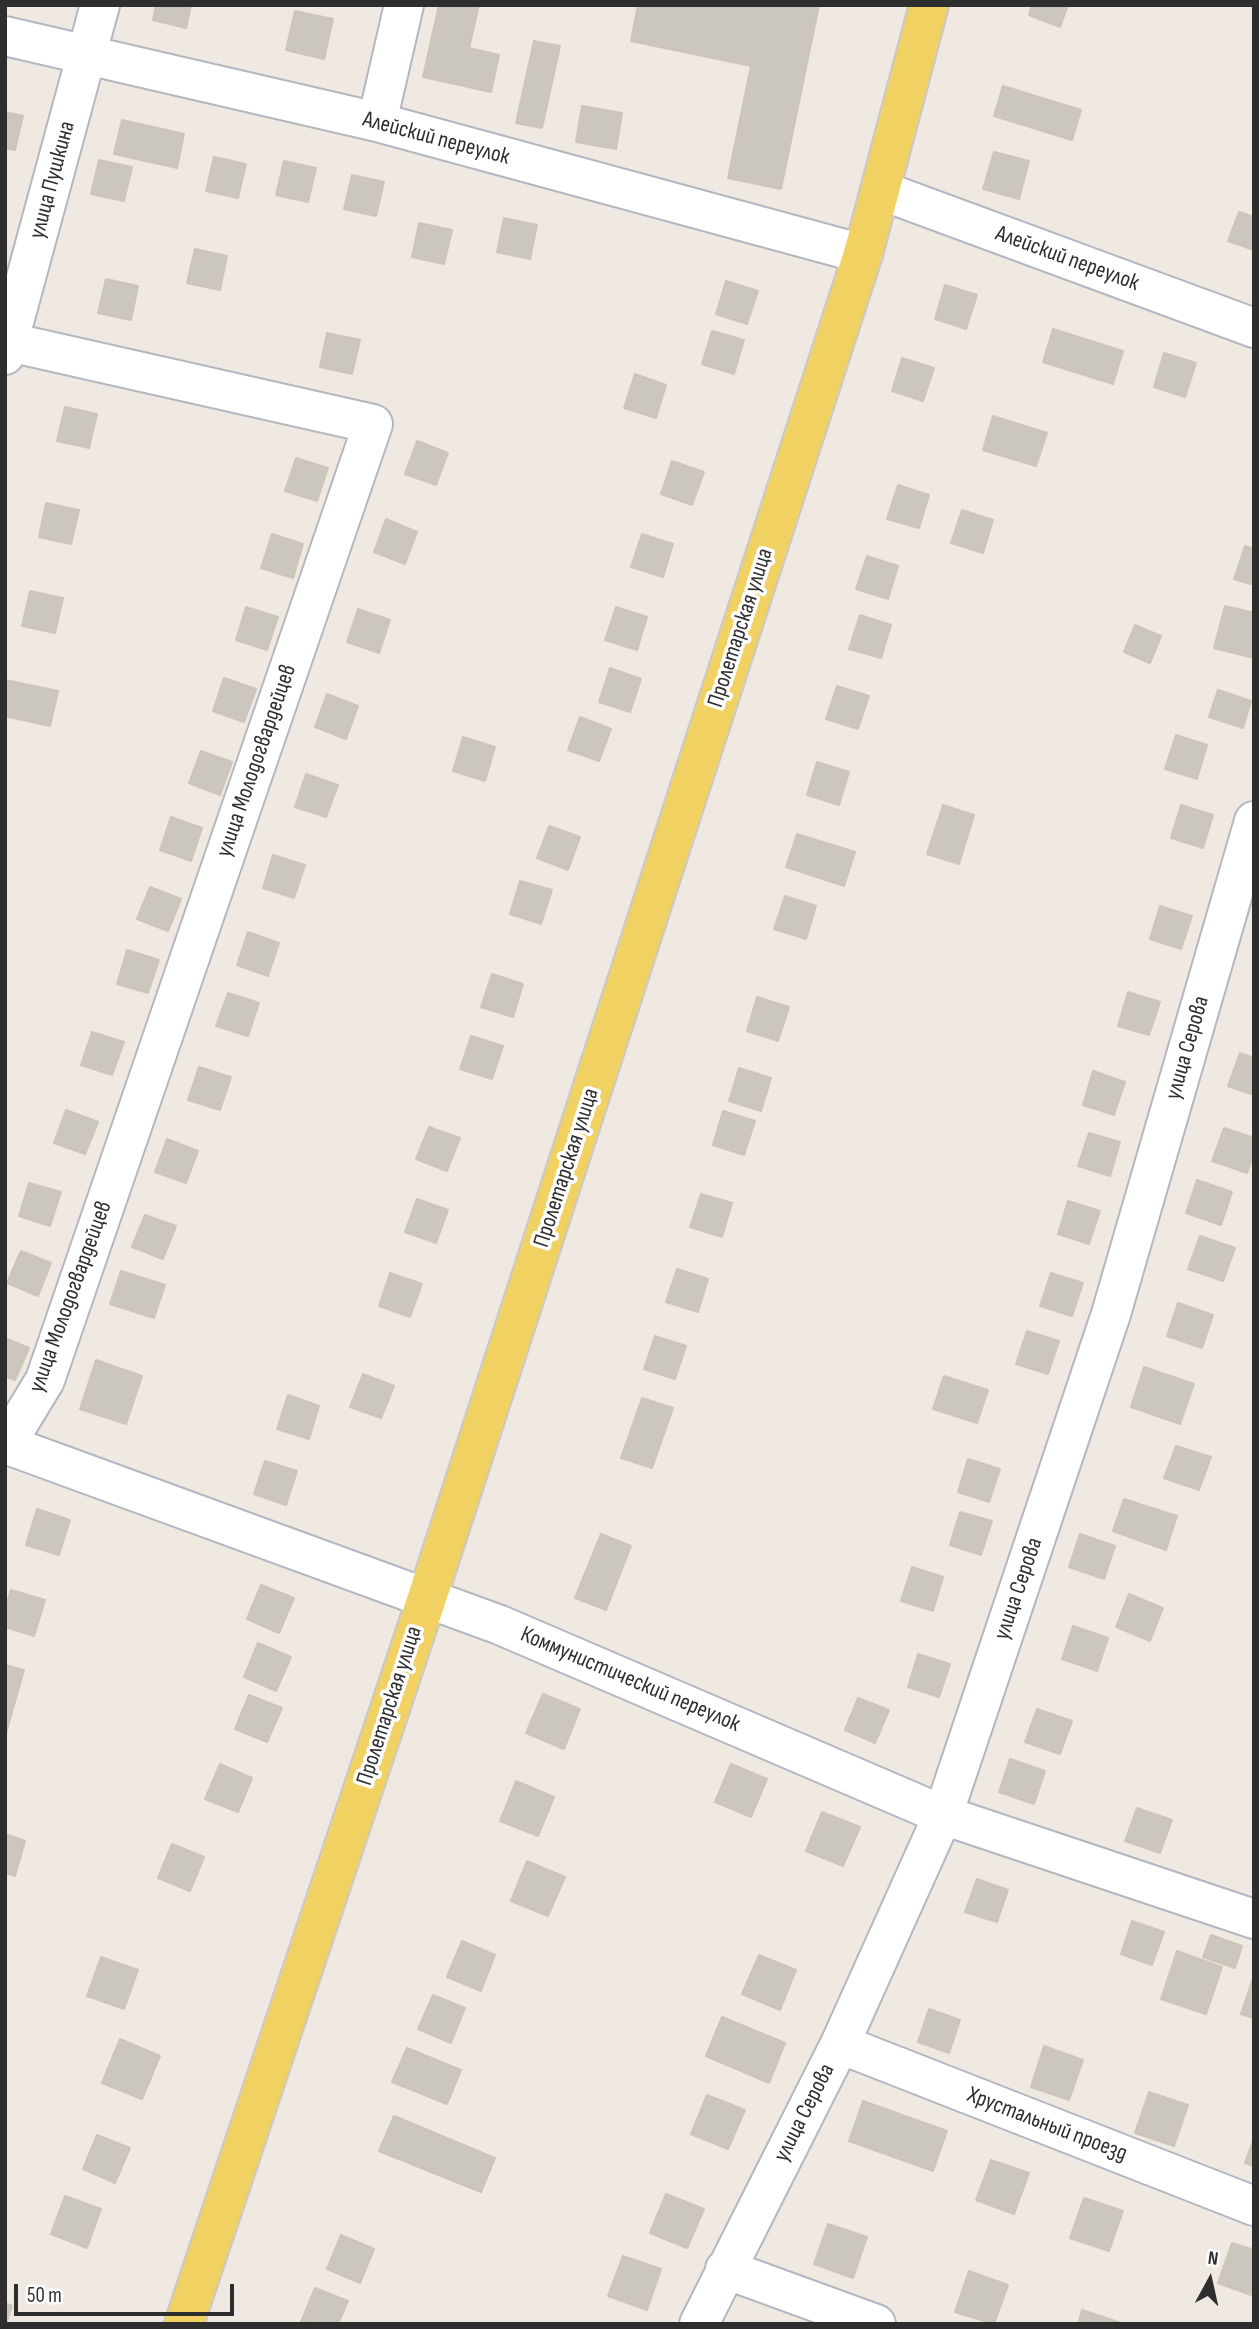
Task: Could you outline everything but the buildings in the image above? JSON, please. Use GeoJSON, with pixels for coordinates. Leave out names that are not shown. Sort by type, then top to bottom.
{"type":"FeatureCollection","features":[{"type":"Feature","properties":{"kind":"main road","name":"Пролетарская улица"},"geometry":{"type":"LineString","coordinates":[[184,2324],[427,1598],[863,254],[929,5]]}},
{"type":"Feature","properties":{"kind":"street","name":"улица Пушкина"},"geometry":{"type":"LineString","coordinates":[[7,349],[100,5]]}},
{"type":"Feature","properties":{"kind":"street"},"geometry":{"type":"LineString","coordinates":[[377,122],[404,5]]}},
{"type":"Feature","properties":{"kind":"street","name":"Алейский переулок"},"geometry":{"type":"LineString","coordinates":[[5,36],[377,122],[863,254]]}},
{"type":"Feature","properties":{"kind":"street","name":"Алейский переулок"},"geometry":{"type":"LineString","coordinates":[[880,190],[1254,328]]}},
{"type":"Feature","properties":{"kind":"street","name":"улица Молодогвардейцев"},"geometry":{"type":"LineString","coordinates":[[5,1445],[45,1380],[373,424],[7,349]]}},
{"type":"Feature","properties":{"kind":"street","name":"улица Серова"},"geometry":{"type":"LineString","coordinates":[[699,2324],[840,2044],[943,1815],[1111,1314],[1254,821]]}},
{"type":"Feature","properties":{"kind":"street","name":"Коммунистический переулок"},"geometry":{"type":"LineString","coordinates":[[5,1445],[500,1625],[943,1815],[1254,1919]]}},
{"type":"Feature","properties":{"kind":"street","name":"Хрустальный проезд"},"geometry":{"type":"LineString","coordinates":[[840,2044],[1254,2206]]}},
{"type":"Feature","properties":{"kind":"street"},"geometry":{"type":"LineString","coordinates":[[725,2269],[876,2324]]}}]}
